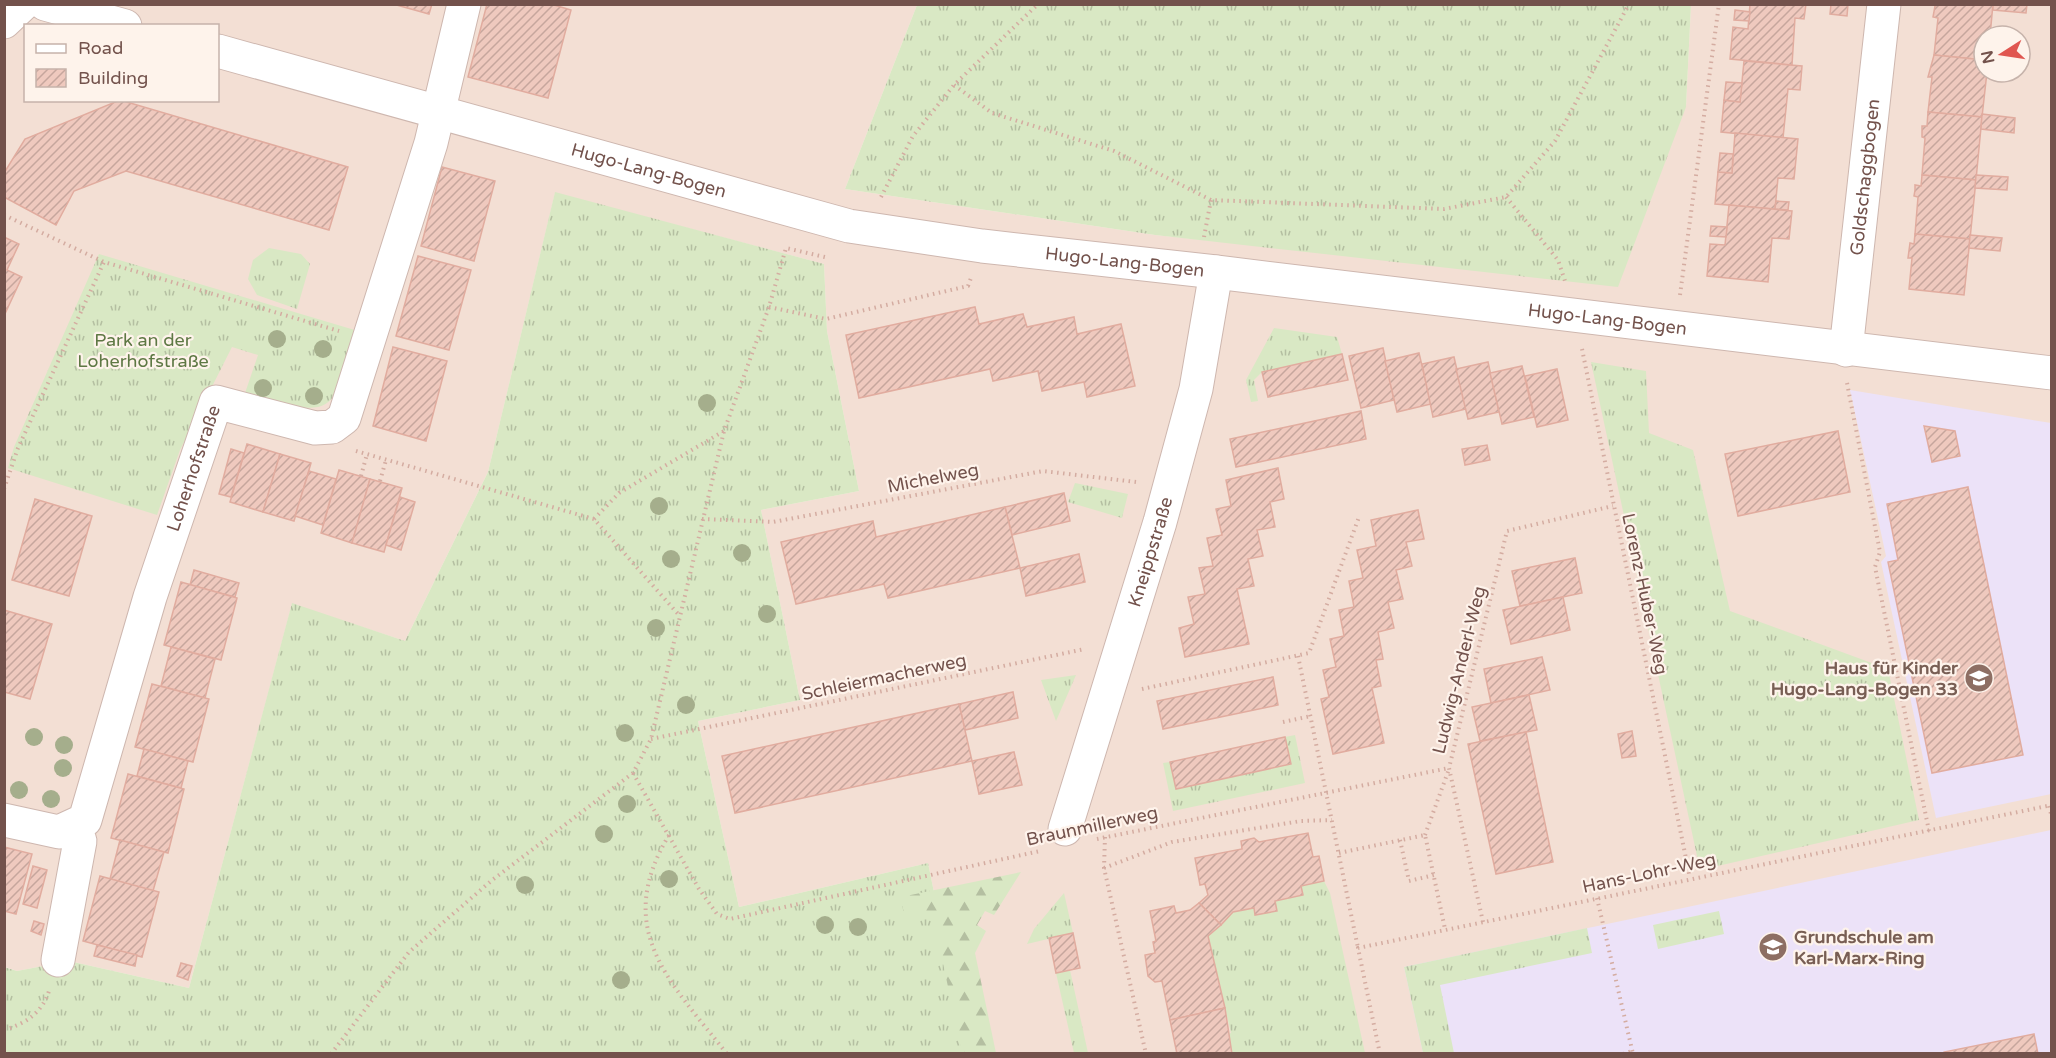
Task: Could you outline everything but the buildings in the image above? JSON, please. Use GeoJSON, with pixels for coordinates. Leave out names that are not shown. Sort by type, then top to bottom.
{"type":"FeatureCollection","features":[{"type":"Feature","properties":{"kind":"street"},"geometry":{"type":"LineString","coordinates":[[4,22],[23,4]]}},
{"type":"Feature","properties":{"kind":"street"},"geometry":{"type":"LineString","coordinates":[[45,4],[118,24]]}},
{"type":"Feature","properties":{"kind":"street"},"geometry":{"type":"LineString","coordinates":[[332,427],[344,418],[431,143],[464,4]]}},
{"type":"Feature","properties":{"kind":"street","name":"Goldschaggbogen"},"geometry":{"type":"LineString","coordinates":[[1846,350],[1884,4]]}},
{"type":"Feature","properties":{"kind":"street","name":"Hugo-Lang-Bogen"},"geometry":{"type":"LineString","coordinates":[[219,51],[849,226],[982,246],[2052,373]]}},
{"type":"Feature","properties":{"kind":"street","name":"Kneippstraße"},"geometry":{"type":"LineString","coordinates":[[1069,839],[1106,697],[1170,486],[1196,389],[1216,272]]}},
{"type":"Feature","properties":{"kind":"street","name":"Loherhofstraße"},"geometry":{"type":"LineString","coordinates":[[74,827],[85,820],[154,587],[216,402],[315,428],[332,427]]}},
{"type":"Feature","properties":{"kind":"street"},"geometry":{"type":"LineString","coordinates":[[4,820],[59,832],[74,827],[80,841],[58,960]]}},
{"type":"Feature","properties":{"kind":"path"},"geometry":{"type":"LineString","coordinates":[[877,208],[888,181],[912,136],[954,85],[1038,4]]}},
{"type":"Feature","properties":{"kind":"path"},"geometry":{"type":"LineString","coordinates":[[954,85],[992,113],[1114,152],[1211,200],[1444,209],[1506,197],[1555,141],[1629,4]]}},
{"type":"Feature","properties":{"kind":"path"},"geometry":{"type":"LineString","coordinates":[[1675,328],[1719,4]]}},
{"type":"Feature","properties":{"kind":"path"},"geometry":{"type":"LineString","coordinates":[[2052,186],[2052,225]]}},
{"type":"Feature","properties":{"kind":"path","name":"Lorenz-Huber-Weg"},"geometry":{"type":"LineString","coordinates":[[1506,197],[1558,260],[1577,315],[1583,360],[1689,878]]}},
{"type":"Feature","properties":{"kind":"path"},"geometry":{"type":"LineString","coordinates":[[4,215],[105,262],[368,340]]}},
{"type":"Feature","properties":{"kind":"path"},"geometry":{"type":"LineString","coordinates":[[769,307],[826,319],[968,286],[982,246]]}},
{"type":"Feature","properties":{"kind":"path"},"geometry":{"type":"LineString","coordinates":[[331,1053],[409,952],[491,881],[633,773],[651,739],[724,431],[769,307],[786,248],[831,258]]}},
{"type":"Feature","properties":{"kind":"path"},"geometry":{"type":"LineString","coordinates":[[4,489],[18,448],[105,262]]}},
{"type":"Feature","properties":{"kind":"path"},"geometry":{"type":"LineString","coordinates":[[1846,350],[1847,394],[1880,552],[1875,567],[1929,831]]}},
{"type":"Feature","properties":{"kind":"path"},"geometry":{"type":"LineString","coordinates":[[332,427],[341,447],[594,519],[679,615]]}},
{"type":"Feature","properties":{"kind":"path"},"geometry":{"type":"LineString","coordinates":[[594,519],[619,493],[724,431]]}},
{"type":"Feature","properties":{"kind":"path"},"geometry":{"type":"LineString","coordinates":[[361,476],[367,454]]}},
{"type":"Feature","properties":{"kind":"path"},"geometry":{"type":"LineString","coordinates":[[380,482],[386,460]]}},
{"type":"Feature","properties":{"kind":"path","name":"Michelweg"},"geometry":{"type":"LineString","coordinates":[[702,519],[773,522],[1043,471],[1170,486]]}},
{"type":"Feature","properties":{"kind":"path","name":"Ludwig-Anderl-Weg"},"geometry":{"type":"LineString","coordinates":[[1483,922],[1449,768],[1507,531],[1613,506]]}},
{"type":"Feature","properties":{"kind":"path"},"geometry":{"type":"LineString","coordinates":[[1106,697],[1309,653],[1359,517]]}},
{"type":"Feature","properties":{"kind":"path","name":"Schleiermacherweg"},"geometry":{"type":"LineString","coordinates":[[651,739],[1123,641]]}},
{"type":"Feature","properties":{"kind":"path"},"geometry":{"type":"LineString","coordinates":[[1298,656],[1380,1053]]}},
{"type":"Feature","properties":{"kind":"path"},"geometry":{"type":"LineString","coordinates":[[1283,722],[1311,716]]}},
{"type":"Feature","properties":{"kind":"path"},"geometry":{"type":"LineString","coordinates":[[1445,929],[1425,835],[1449,768]]}},
{"type":"Feature","properties":{"kind":"path","name":"Braunmillerweg"},"geometry":{"type":"LineString","coordinates":[[670,834],[699,889],[717,914],[729,919],[1069,839],[1105,837],[1449,768]]}},
{"type":"Feature","properties":{"kind":"path"},"geometry":{"type":"LineString","coordinates":[[633,773],[670,834],[659,853],[645,909],[648,934],[655,957],[666,976],[727,1053]]}},
{"type":"Feature","properties":{"kind":"path"},"geometry":{"type":"LineString","coordinates":[[2050,805],[2052,818]]}},
{"type":"Feature","properties":{"kind":"path","name":"Hans-Lohr-Weg"},"geometry":{"type":"LineString","coordinates":[[1358,948],[2050,805]]}},
{"type":"Feature","properties":{"kind":"path"},"geometry":{"type":"LineString","coordinates":[[1104,868],[1172,842],[1302,821],[1332,820]]}},
{"type":"Feature","properties":{"kind":"path"},"geometry":{"type":"LineString","coordinates":[[1339,853],[1425,835]]}},
{"type":"Feature","properties":{"kind":"path"},"geometry":{"type":"LineString","coordinates":[[1105,837],[1104,868],[1146,1053]]}},
{"type":"Feature","properties":{"kind":"path"},"geometry":{"type":"LineString","coordinates":[[1400,840],[1409,881],[1434,876]]}},
{"type":"Feature","properties":{"kind":"path"},"geometry":{"type":"LineString","coordinates":[[1597,898],[1632,1052],[1623,1053]]}},
{"type":"Feature","properties":{"kind":"path"},"geometry":{"type":"LineString","coordinates":[[4,1030],[21,1025],[39,1011],[48,995],[58,960]]}},
{"type":"Feature","properties":{"kind":"shaded area"},"geometry":{"type":"Polygon","coordinates":[[[4,5],[917,5],[845,189],[1155,235],[1243,244],[1686,107],[1691,5],[2051,5],[2051,1053],[967,1053],[928,863],[739,907],[698,721],[800,700],[761,510],[859,491],[827,331],[824,264],[555,193],[488,472],[405,641],[292,604],[189,988],[69,961],[17,971],[5,967],[4,5]]]}},
{"type":"Feature","properties":{"kind":"shaded area","name":"Haus für Kinder Hugo-Lang-Bogen 33"},"geometry":{"type":"Polygon","coordinates":[[[1850,390],[2051,423],[2051,794],[1936,818],[1881,562],[1886,556],[1850,390]]]}},
{"type":"Feature","properties":{"kind":"shaded area","name":"Grundschule am Karl-Marx-Ring"},"geometry":{"type":"Polygon","coordinates":[[[2051,830],[2051,1053],[1423,1053],[1404,967],[2051,830]]]}},
{"type":"Feature","properties":{"kind":"green space"},"geometry":{"type":"Polygon","coordinates":[[[917,5],[1691,5],[1686,107],[1618,287],[1155,235],[845,189],[917,5]]]}},
{"type":"Feature","properties":{"kind":"green space"},"geometry":{"type":"Polygon","coordinates":[[[555,192],[824,264],[827,331],[859,491],[761,510],[800,700],[698,721],[739,907],[928,863],[967,1053],[5,1053],[4,967],[17,971],[69,961],[189,988],[292,603],[405,641],[488,472],[555,192]]]}},
{"type":"Feature","properties":{"kind":"green space"},"geometry":{"type":"Polygon","coordinates":[[[269,248],[301,254],[310,264],[297,309],[257,295],[248,279],[253,260],[269,248]]]}},
{"type":"Feature","properties":{"kind":"green space","name":"Park an der Loherhofstraße"},"geometry":{"type":"Polygon","coordinates":[[[99,254],[358,331],[334,396],[325,404],[313,408],[244,396],[258,355],[232,347],[180,450],[157,515],[8,468],[14,447],[99,254]]]}},
{"type":"Feature","properties":{"kind":"green space"},"geometry":{"type":"Polygon","coordinates":[[[1274,328],[1337,337],[1342,354],[1262,372],[1254,380],[1258,401],[1251,402],[1246,380],[1274,328]]]}},
{"type":"Feature","properties":{"kind":"green space"},"geometry":{"type":"Polygon","coordinates":[[[1591,362],[1646,371],[1649,433],[1693,450],[1730,611],[1888,669],[1919,820],[1700,870],[1591,362]]]}},
{"type":"Feature","properties":{"kind":"green space"},"geometry":{"type":"Polygon","coordinates":[[[1075,483],[1128,494],[1122,518],[1068,502],[1075,483]]]}},
{"type":"Feature","properties":{"kind":"green space"},"geometry":{"type":"Polygon","coordinates":[[[1076,675],[1056,721],[1041,680],[1076,675]]]}},
{"type":"Feature","properties":{"kind":"green space"},"geometry":{"type":"Polygon","coordinates":[[[1295,735],[1305,783],[1173,811],[1163,763],[1170,762],[1176,789],[1291,764],[1285,737],[1295,735]]]}},
{"type":"Feature","properties":{"kind":"green space"},"geometry":{"type":"Polygon","coordinates":[[[1021,872],[994,915],[985,911],[977,925],[986,931],[975,953],[996,1053],[962,1053],[932,911],[904,916],[901,897],[1021,872]]]}},
{"type":"Feature","properties":{"kind":"green space"},"geometry":{"type":"Polygon","coordinates":[[[1324,881],[1330,893],[1365,1053],[1232,1053],[1228,1034],[1231,1033],[1208,936],[1233,912],[1254,908],[1256,915],[1276,911],[1275,901],[1303,895],[1301,886],[1324,881]]]}},
{"type":"Feature","properties":{"kind":"green space"},"geometry":{"type":"Polygon","coordinates":[[[1064,893],[1073,933],[1027,944],[1034,929],[1064,893]]]}},
{"type":"Feature","properties":{"kind":"green space"},"geometry":{"type":"Polygon","coordinates":[[[1719,911],[1724,934],[1658,949],[1653,925],[1719,911]]]}},
{"type":"Feature","properties":{"kind":"green space"},"geometry":{"type":"Polygon","coordinates":[[[1587,928],[1592,953],[1440,985],[1454,1053],[1423,1053],[1404,967],[1587,928]]]}},
{"type":"Feature","properties":{"kind":"green space"},"geometry":{"type":"Polygon","coordinates":[[[1070,970],[1088,1053],[1074,1053],[1056,973],[1070,970]]]}},
{"type":"Feature","properties":{"kind":"place","name":"Haus für Kinder Hugo-Lang-Bogen 33"},"geometry":{"type":"Point","coordinates":[1979,678]}},
{"type":"Feature","properties":{"kind":"place","name":"Grundschule am Karl-Marx-Ring"},"geometry":{"type":"Point","coordinates":[1773,947]}}]}
